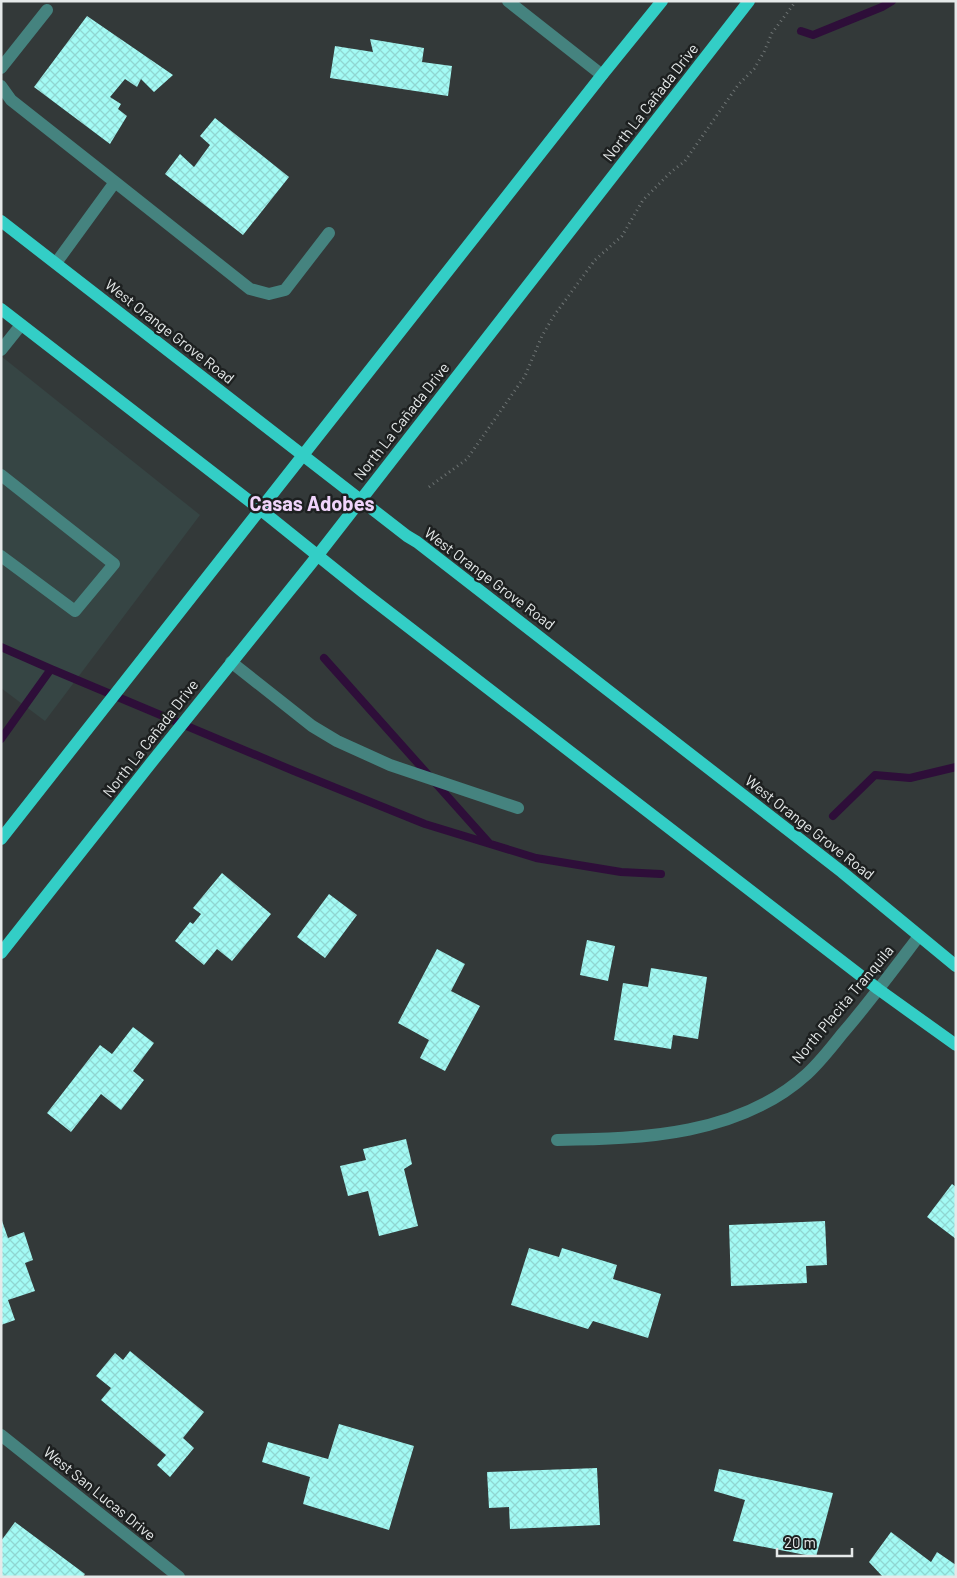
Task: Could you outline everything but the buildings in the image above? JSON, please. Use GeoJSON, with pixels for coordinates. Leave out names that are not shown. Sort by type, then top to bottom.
{"type":"FeatureCollection","features":[{"type":"Feature","properties":{"kind":"main road"},"geometry":{"type":"LineString","coordinates":[[1,840],[303,454],[662,1]]}},
{"type":"Feature","properties":{"kind":"main road","name":"North La Cañada Drive"},"geometry":{"type":"LineString","coordinates":[[1,953],[318,555],[750,1]]}},
{"type":"Feature","properties":{"kind":"main road","name":"West Orange Grove Road"},"geometry":{"type":"LineString","coordinates":[[1,221],[708,767],[842,872],[956,966]]}},
{"type":"Feature","properties":{"kind":"main road"},"geometry":{"type":"LineString","coordinates":[[1,309],[261,510],[363,592],[878,989],[956,1045]]}},
{"type":"Feature","properties":{"kind":"street"},"geometry":{"type":"LineString","coordinates":[[508,1],[602,75]]}},
{"type":"Feature","properties":{"kind":"street"},"geometry":{"type":"LineString","coordinates":[[1,68],[47,10]]}},
{"type":"Feature","properties":{"kind":"street"},"geometry":{"type":"LineString","coordinates":[[1,86],[11,100],[250,289],[269,294],[285,290],[329,233]]}},
{"type":"Feature","properties":{"kind":"street"},"geometry":{"type":"LineString","coordinates":[[56,263],[115,182]]}},
{"type":"Feature","properties":{"kind":"street"},"geometry":{"type":"LineString","coordinates":[[1,350],[21,325]]}},
{"type":"Feature","properties":{"kind":"street"},"geometry":{"type":"LineString","coordinates":[[1,475],[114,564],[75,611],[1,556]]}},
{"type":"Feature","properties":{"kind":"street"},"geometry":{"type":"LineString","coordinates":[[232,662],[312,726],[337,741],[390,765],[518,808]]}},
{"type":"Feature","properties":{"kind":"street","name":"North Placita Tranquila"},"geometry":{"type":"LineString","coordinates":[[557,1140],[617,1139],[703,1127],[762,1106],[808,1073],[853,1022],[919,936]]}},
{"type":"Feature","properties":{"kind":"street","name":"West San Lucas Drive"},"geometry":{"type":"LineString","coordinates":[[1,1435],[179,1577]]}},
{"type":"Feature","properties":{"kind":"path"},"geometry":{"type":"LineString","coordinates":[[429,487],[467,459],[525,376],[542,336],[553,317],[596,260],[622,236],[643,200],[685,161],[738,86],[754,69],[772,34],[796,1]]}},
{"type":"Feature","properties":{"kind":"shaded area"},"geometry":{"type":"Polygon","coordinates":[[[1,356],[200,515],[45,721],[1,688],[1,356]]]}},
{"type":"Feature","properties":{"kind":"waterway"},"geometry":{"type":"LineString","coordinates":[[801,31],[813,35],[882,7],[892,1]]}},
{"type":"Feature","properties":{"kind":"waterway"},"geometry":{"type":"LineString","coordinates":[[1,647],[294,771],[425,824],[536,858],[621,872],[661,874]]}},
{"type":"Feature","properties":{"kind":"waterway"},"geometry":{"type":"LineString","coordinates":[[324,658],[489,843]]}},
{"type":"Feature","properties":{"kind":"waterway"},"geometry":{"type":"LineString","coordinates":[[1,739],[51,669]]}},
{"type":"Feature","properties":{"kind":"waterway"},"geometry":{"type":"LineString","coordinates":[[833,816],[875,775],[910,778],[956,767]]}},
{"type":"Feature","properties":{"kind":"district","name":"Casas Adobes"},"geometry":{"type":"Point","coordinates":[312,503]}}]}
